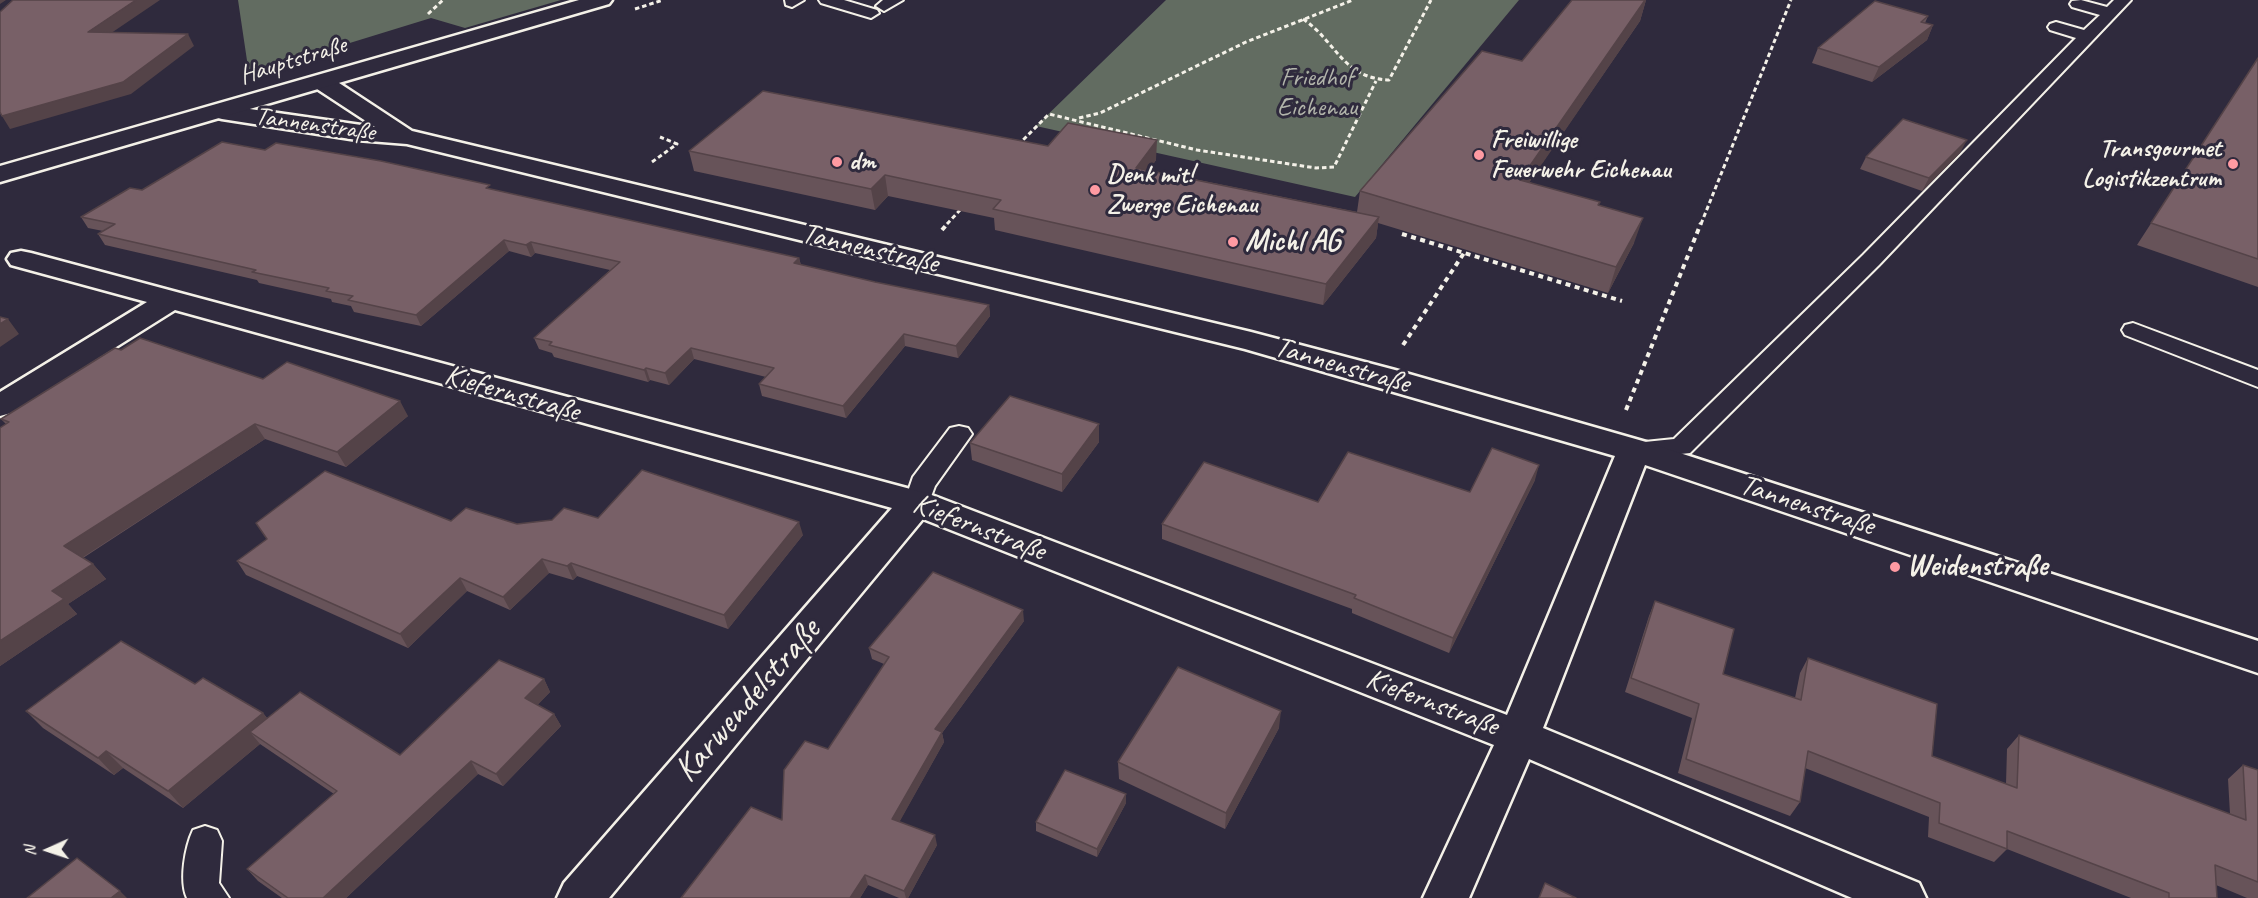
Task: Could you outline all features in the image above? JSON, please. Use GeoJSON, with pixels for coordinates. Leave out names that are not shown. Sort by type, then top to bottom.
{"type":"FeatureCollection","features":[{"type":"Feature","properties":{"kind":"street","name":"Hauptstraße"},"geometry":{"type":"LineString","coordinates":[[0,174],[222,112],[602,0]]}},
{"type":"Feature","properties":{"kind":"street","name":"Tannenstraße"},"geometry":{"type":"LineString","coordinates":[[322,82],[407,137]]}},
{"type":"Feature","properties":{"kind":"street","name":"Tannenstraße"},"geometry":{"type":"LineString","coordinates":[[222,112],[357,133],[407,137],[1251,341],[1634,450],[2258,657]]}},
{"type":"Feature","properties":{"kind":"street","name":"Kiefernstraße"},"geometry":{"type":"LineString","coordinates":[[21,259],[917,503],[1451,712],[1519,736],[1903,898]]}},
{"type":"Feature","properties":{"kind":"street"},"geometry":{"type":"LineString","coordinates":[[0,406],[170,301]]}},
{"type":"Feature","properties":{"kind":"street"},"geometry":{"type":"LineString","coordinates":[[1446,898],[1519,736],[1634,450]]}},
{"type":"Feature","properties":{"kind":"street","name":"Karwendelstraße"},"geometry":{"type":"LineString","coordinates":[[579,898],[917,503]]}},
{"type":"Feature","properties":{"kind":"lane"},"geometry":{"type":"LineString","coordinates":[[827,0],[883,6]]}},
{"type":"Feature","properties":{"kind":"lane"},"geometry":{"type":"LineString","coordinates":[[2078,4],[2117,6]]}},
{"type":"Feature","properties":{"kind":"lane"},"geometry":{"type":"LineString","coordinates":[[1634,450],[1681,447],[1871,260],[2117,6]]}},
{"type":"Feature","properties":{"kind":"lane"},"geometry":{"type":"LineString","coordinates":[[2056,27],[2089,37]]}},
{"type":"Feature","properties":{"kind":"lane"},"geometry":{"type":"LineString","coordinates":[[2133,330],[2258,379]]}},
{"type":"Feature","properties":{"kind":"lane"},"geometry":{"type":"LineString","coordinates":[[917,503],[922,484],[959,434]]}},
{"type":"Feature","properties":{"kind":"lane"},"geometry":{"type":"LineString","coordinates":[[205,842],[201,890],[211,898]]}},
{"type":"Feature","properties":{"kind":"path"},"geometry":{"type":"LineString","coordinates":[[427,15],[443,0]]}},
{"type":"Feature","properties":{"kind":"path"},"geometry":{"type":"LineString","coordinates":[[1075,118],[1100,113],[1122,100],[1193,70],[1246,42],[1353,0]]}},
{"type":"Feature","properties":{"kind":"path"},"geometry":{"type":"LineString","coordinates":[[1303,19],[1313,24],[1351,69],[1364,78],[1376,81],[1389,80],[1431,0]]}},
{"type":"Feature","properties":{"kind":"path"},"geometry":{"type":"LineString","coordinates":[[1634,450],[1622,421],[1791,0]]}},
{"type":"Feature","properties":{"kind":"path"},"geometry":{"type":"LineString","coordinates":[[1013,151],[1048,114],[1075,118],[1197,150],[1316,168],[1334,166],[1376,81]]}},
{"type":"Feature","properties":{"kind":"path"},"geometry":{"type":"LineString","coordinates":[[915,259],[968,201]]}},
{"type":"Feature","properties":{"kind":"path"},"geometry":{"type":"LineString","coordinates":[[1402,234],[1622,302]]}},
{"type":"Feature","properties":{"kind":"path"},"geometry":{"type":"LineString","coordinates":[[1384,377],[1464,253]]}},
{"type":"Feature","properties":{"kind":"green space"},"geometry":{"type":"Polygon","coordinates":[[[238,0],[561,0],[465,28],[431,18],[249,74],[238,0]]]}},
{"type":"Feature","properties":{"kind":"green space","name":"Friedhof Eichenau"},"geometry":{"type":"Polygon","coordinates":[[[1166,0],[1519,0],[1355,197],[1036,126],[1166,0]]]}},
{"type":"Feature","properties":{"kind":"building"},"geometry":{"type":"Polygon","coordinates":[[[13,0],[136,0],[88,32],[188,34],[123,82],[2,116],[0,112],[0,12],[13,0]]]}},
{"type":"Feature","properties":{"kind":"building"},"geometry":{"type":"Polygon","coordinates":[[[1572,0],[1645,0],[1520,180],[1600,202],[1598,205],[1643,218],[1616,267],[1360,191],[1482,51],[1522,61],[1572,0]]]}},
{"type":"Feature","properties":{"kind":"building"},"geometry":{"type":"Polygon","coordinates":[[[1875,1],[1928,16],[1921,22],[1933,25],[1879,67],[1818,48],[1875,1]]]}},
{"type":"Feature","properties":{"kind":"building","name":"Transgourmet Logistikzentrum"},"geometry":{"type":"Polygon","coordinates":[[[2258,58],[2258,259],[2151,223],[2258,58]]]}},
{"type":"Feature","properties":{"kind":"building"},"geometry":{"type":"Polygon","coordinates":[[[763,91],[1048,146],[1068,123],[1157,140],[1136,168],[1379,217],[1326,284],[993,209],[1001,200],[885,175],[871,189],[689,151],[763,91]]]}},
{"type":"Feature","properties":{"kind":"building"},"geometry":{"type":"Polygon","coordinates":[[[1903,119],[1967,140],[1929,178],[1866,157],[1903,119]]]}},
{"type":"Feature","properties":{"kind":"building"},"geometry":{"type":"Polygon","coordinates":[[[222,142],[265,150],[276,143],[381,161],[490,185],[486,188],[799,258],[794,263],[989,305],[956,346],[904,334],[843,406],[759,384],[774,368],[691,348],[665,373],[646,368],[644,370],[549,345],[552,342],[534,338],[620,262],[531,242],[526,245],[504,240],[416,315],[348,300],[353,296],[326,291],[329,288],[252,272],[256,270],[98,234],[115,224],[81,217],[130,188],[142,190],[222,142]]]}},
{"type":"Feature","properties":{"kind":"building"},"geometry":{"type":"Polygon","coordinates":[[[0,317],[8,319],[0,324],[0,317]]]}},
{"type":"Feature","properties":{"kind":"building"},"geometry":{"type":"Polygon","coordinates":[[[140,338],[263,379],[287,362],[400,401],[337,452],[255,424],[64,546],[93,564],[52,591],[64,599],[0,641],[0,428],[9,422],[1,419],[115,348],[121,350],[140,338]]]}},
{"type":"Feature","properties":{"kind":"building"},"geometry":{"type":"Polygon","coordinates":[[[1010,396],[1099,424],[1062,474],[970,443],[1010,396]]]}},
{"type":"Feature","properties":{"kind":"building"},"geometry":{"type":"Polygon","coordinates":[[[1492,448],[1539,465],[1453,638],[1354,598],[1356,595],[1162,524],[1204,462],[1318,502],[1348,452],[1470,492],[1492,448]]]}},
{"type":"Feature","properties":{"kind":"building"},"geometry":{"type":"Polygon","coordinates":[[[642,470],[799,522],[724,615],[571,563],[567,566],[542,559],[503,597],[460,578],[400,634],[237,561],[267,539],[256,523],[325,471],[451,521],[466,508],[517,524],[552,520],[564,508],[598,518],[642,470]]]}},
{"type":"Feature","properties":{"kind":"building"},"geometry":{"type":"Polygon","coordinates":[[[933,572],[1023,610],[935,729],[942,732],[892,819],[935,835],[904,891],[865,875],[850,898],[681,898],[751,807],[782,820],[784,770],[805,741],[828,749],[889,657],[869,648],[933,572]]]}},
{"type":"Feature","properties":{"kind":"building"},"geometry":{"type":"Polygon","coordinates":[[[1655,601],[1734,629],[1723,674],[1801,700],[1808,658],[1937,704],[1932,756],[2017,788],[2019,735],[2246,820],[2243,765],[2258,770],[2258,882],[2215,865],[2217,898],[2169,898],[2169,893],[2007,831],[2007,849],[1939,823],[1940,803],[1808,751],[1800,802],[1686,759],[1699,704],[1631,678],[1655,601]]]}},
{"type":"Feature","properties":{"kind":"building"},"geometry":{"type":"Polygon","coordinates":[[[121,641],[195,684],[203,678],[263,713],[168,791],[106,751],[98,758],[26,711],[121,641]]]}},
{"type":"Feature","properties":{"kind":"building"},"geometry":{"type":"Polygon","coordinates":[[[499,660],[544,679],[525,698],[554,714],[496,774],[471,761],[323,898],[288,898],[247,869],[337,791],[250,732],[300,692],[400,755],[499,660]]]}},
{"type":"Feature","properties":{"kind":"building"},"geometry":{"type":"Polygon","coordinates":[[[1178,667],[1281,711],[1226,813],[1118,762],[1178,667]]]}},
{"type":"Feature","properties":{"kind":"building"},"geometry":{"type":"Polygon","coordinates":[[[1065,770],[1126,794],[1097,849],[1036,822],[1065,770]]]}},
{"type":"Feature","properties":{"kind":"building"},"geometry":{"type":"Polygon","coordinates":[[[77,858],[120,891],[111,898],[27,898],[77,858]]]}},
{"type":"Feature","properties":{"kind":"building"},"geometry":{"type":"Polygon","coordinates":[[[1545,883],[1576,898],[1539,898],[1545,883]]]}},
{"type":"Feature","properties":{"kind":"place","name":"Freiwillige Feuerwehr Eichenau"},"geometry":{"type":"Point","coordinates":[1479,155]}},
{"type":"Feature","properties":{"kind":"place","name":"dm"},"geometry":{"type":"Point","coordinates":[837,162]}},
{"type":"Feature","properties":{"kind":"place","name":"Transgourmet Logistikzentrum"},"geometry":{"type":"Point","coordinates":[2233,164]}},
{"type":"Feature","properties":{"kind":"place","name":"Denk mit! Zwerge Eichenau"},"geometry":{"type":"Point","coordinates":[1095,190]}},
{"type":"Feature","properties":{"kind":"place","name":"Michl AG"},"geometry":{"type":"Point","coordinates":[1233,242]}},
{"type":"Feature","properties":{"kind":"place","name":"Weidenstraße"},"geometry":{"type":"Point","coordinates":[1895,567]}}]}
